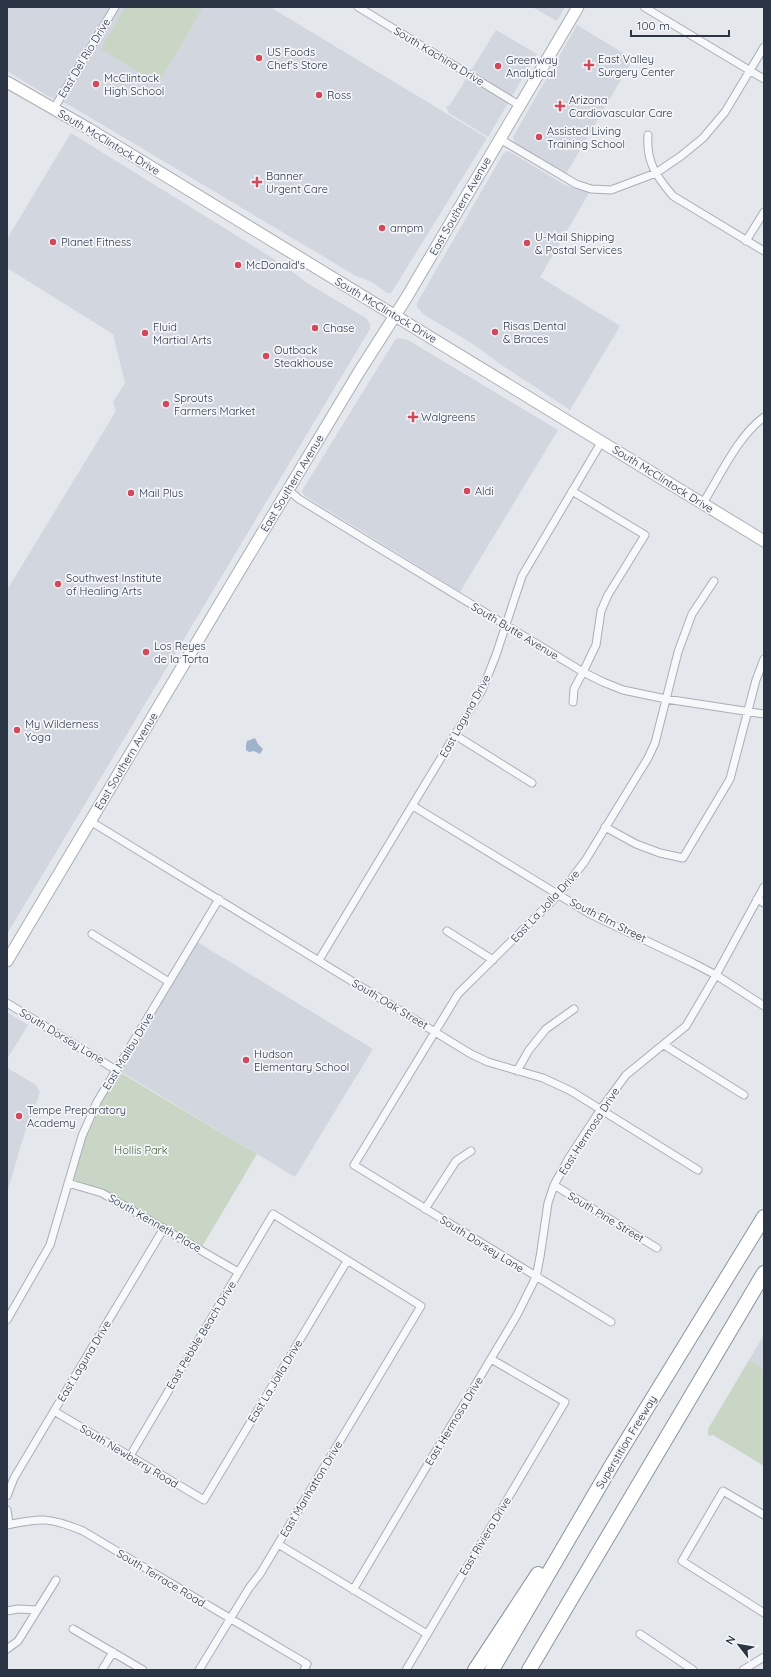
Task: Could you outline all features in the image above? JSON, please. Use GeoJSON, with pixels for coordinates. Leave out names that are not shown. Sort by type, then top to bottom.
{"type":"FeatureCollection","features":[{"type":"Feature","properties":{"kind":"highway","name":"Superstition Freeway"},"geometry":{"type":"LineString","coordinates":[[492,1670],[613,1463],[764,1217]]}},
{"type":"Feature","properties":{"kind":"highway"},"geometry":{"type":"LineString","coordinates":[[529,1670],[643,1480],[764,1273]]}},
{"type":"Feature","properties":{"kind":"highway"},"geometry":{"type":"LineString","coordinates":[[748,1301],[764,1278]]}},
{"type":"Feature","properties":{"kind":"highway"},"geometry":{"type":"LineString","coordinates":[[475,1670],[613,1463]]}},
{"type":"Feature","properties":{"kind":"highway"},"geometry":{"type":"LineString","coordinates":[[540,1670],[643,1480]]}},
{"type":"Feature","properties":{"kind":"main road","name":"East Southern Avenue"},"geometry":{"type":"LineString","coordinates":[[7,961],[578,7]]}},
{"type":"Feature","properties":{"kind":"main road","name":"South McClintock Drive"},"geometry":{"type":"LineString","coordinates":[[7,82],[395,315],[764,540]]}},
{"type":"Feature","properties":{"kind":"street","name":"East Del Rio Drive"},"geometry":{"type":"LineString","coordinates":[[54,110],[115,7]]}},
{"type":"Feature","properties":{"kind":"street","name":"South Kachina Drive"},"geometry":{"type":"LineString","coordinates":[[358,7],[520,105]]}},
{"type":"Feature","properties":{"kind":"street"},"geometry":{"type":"LineString","coordinates":[[644,7],[764,79]]}},
{"type":"Feature","properties":{"kind":"street"},"geometry":{"type":"LineString","coordinates":[[500,139],[576,184],[591,189],[611,190],[656,173],[682,156],[703,138],[725,112],[764,47]]}},
{"type":"Feature","properties":{"kind":"street"},"geometry":{"type":"LineString","coordinates":[[648,135],[648,156],[656,173],[673,196],[764,251]]}},
{"type":"Feature","properties":{"kind":"street"},"geometry":{"type":"LineString","coordinates":[[746,240],[764,212]]}},
{"type":"Feature","properties":{"kind":"street"},"geometry":{"type":"LineString","coordinates":[[703,504],[744,436],[753,425],[764,417]]}},
{"type":"Feature","properties":{"kind":"street","name":"East Laguna Drive"},"geometry":{"type":"LineString","coordinates":[[319,960],[482,690],[496,655],[522,576],[602,441]]}},
{"type":"Feature","properties":{"kind":"street","name":"South Butte Avenue"},"geometry":{"type":"LineString","coordinates":[[288,490],[299,499],[505,625],[583,672],[603,682],[623,690],[666,699],[764,714]]}},
{"type":"Feature","properties":{"kind":"street"},"geometry":{"type":"LineString","coordinates":[[572,491],[645,535],[608,595],[602,611],[596,644],[574,689],[573,702]]}},
{"type":"Feature","properties":{"kind":"street","name":"East La Jolla Drive"},"geometry":{"type":"LineString","coordinates":[[354,1165],[434,1031],[458,994],[558,895],[586,861],[605,827],[648,758],[655,743],[678,652],[692,614],[714,580]]}},
{"type":"Feature","properties":{"kind":"street"},"geometry":{"type":"LineString","coordinates":[[605,827],[636,844],[660,853],[683,858],[730,779],[756,680],[764,659]]}},
{"type":"Feature","properties":{"kind":"street"},"geometry":{"type":"LineString","coordinates":[[455,735],[532,783]]}},
{"type":"Feature","properties":{"kind":"street","name":"South Elm Street"},"geometry":{"type":"LineString","coordinates":[[413,806],[590,914],[716,975],[764,1006]]}},
{"type":"Feature","properties":{"kind":"street","name":"South Oak Street"},"geometry":{"type":"LineString","coordinates":[[90,821],[471,1054],[488,1062],[549,1080],[571,1091],[698,1170]]}},
{"type":"Feature","properties":{"kind":"street","name":"East Hermosa Drive"},"geometry":{"type":"LineString","coordinates":[[353,1590],[517,1315],[536,1277],[548,1203],[554,1185],[569,1158],[601,1109],[626,1076],[686,1026],[716,975],[764,887]]}},
{"type":"Feature","properties":{"kind":"street"},"geometry":{"type":"LineString","coordinates":[[757,898],[764,903]]}},
{"type":"Feature","properties":{"kind":"street","name":"East Malibu Drive"},"geometry":{"type":"LineString","coordinates":[[7,1320],[50,1245],[82,1136],[97,1102],[219,899]]}},
{"type":"Feature","properties":{"kind":"street"},"geometry":{"type":"LineString","coordinates":[[447,931],[493,960]]}},
{"type":"Feature","properties":{"kind":"street"},"geometry":{"type":"LineString","coordinates":[[92,934],[169,982]]}},
{"type":"Feature","properties":{"kind":"street","name":"South Dorsey Lane"},"geometry":{"type":"LineString","coordinates":[[7,1003],[116,1070]]}},
{"type":"Feature","properties":{"kind":"street"},"geometry":{"type":"LineString","coordinates":[[517,1071],[529,1050],[546,1029],[574,1008]]}},
{"type":"Feature","properties":{"kind":"street"},"geometry":{"type":"LineString","coordinates":[[664,1044],[744,1095]]}},
{"type":"Feature","properties":{"kind":"street"},"geometry":{"type":"LineString","coordinates":[[425,1209],[456,1161],[471,1151]]}},
{"type":"Feature","properties":{"kind":"street","name":"South Dorsey Lane"},"geometry":{"type":"LineString","coordinates":[[354,1165],[611,1322]]}},
{"type":"Feature","properties":{"kind":"street","name":"South Kenneth Place"},"geometry":{"type":"LineString","coordinates":[[68,1183],[102,1193],[238,1272]]}},
{"type":"Feature","properties":{"kind":"street","name":"South Pine Street"},"geometry":{"type":"LineString","coordinates":[[554,1185],[658,1248]]}},
{"type":"Feature","properties":{"kind":"street","name":"East Pebble Beach Drive"},"geometry":{"type":"LineString","coordinates":[[130,1456],[273,1214],[347,1261]]}},
{"type":"Feature","properties":{"kind":"street","name":"East Laguna Drive"},"geometry":{"type":"LineString","coordinates":[[7,1496],[14,1478],[164,1228]]}},
{"type":"Feature","properties":{"kind":"street","name":"East La Jolla Drive"},"geometry":{"type":"LineString","coordinates":[[204,1500],[347,1261]]}},
{"type":"Feature","properties":{"kind":"street","name":"East Manhatton Drive"},"geometry":{"type":"LineString","coordinates":[[199,1670],[229,1619],[260,1574],[420,1306],[347,1261]]}},
{"type":"Feature","properties":{"kind":"street","name":"East Riviera Drive"},"geometry":{"type":"LineString","coordinates":[[406,1670],[565,1402],[491,1359]]}},
{"type":"Feature","properties":{"kind":"street","name":"South Newberry Road"},"geometry":{"type":"LineString","coordinates":[[54,1411],[204,1500]]}},
{"type":"Feature","properties":{"kind":"street"},"geometry":{"type":"LineString","coordinates":[[764,1515],[723,1491],[682,1561],[764,1613]]}},
{"type":"Feature","properties":{"kind":"street"},"geometry":{"type":"LineString","coordinates":[[7,1510],[8,1524]]}},
{"type":"Feature","properties":{"kind":"street","name":"South Terrace Road"},"geometry":{"type":"LineString","coordinates":[[8,1524],[35,1520],[51,1520],[62,1522],[82,1531],[306,1667]]}},
{"type":"Feature","properties":{"kind":"street"},"geometry":{"type":"LineString","coordinates":[[278,1544],[427,1634]]}},
{"type":"Feature","properties":{"kind":"street"},"geometry":{"type":"LineString","coordinates":[[7,1649],[18,1641],[56,1580]]}},
{"type":"Feature","properties":{"kind":"street"},"geometry":{"type":"LineString","coordinates":[[7,1612],[18,1609],[37,1610]]}},
{"type":"Feature","properties":{"kind":"street"},"geometry":{"type":"LineString","coordinates":[[73,1629],[144,1670]]}},
{"type":"Feature","properties":{"kind":"street"},"geometry":{"type":"LineString","coordinates":[[640,1634],[693,1670]]}},
{"type":"Feature","properties":{"kind":"street"},"geometry":{"type":"LineString","coordinates":[[102,1670],[113,1652]]}},
{"type":"Feature","properties":{"kind":"street"},"geometry":{"type":"LineString","coordinates":[[743,1670],[753,1667],[764,1657]]}},
{"type":"Feature","properties":{"kind":"shaded area"},"geometry":{"type":"Polygon","coordinates":[[[7,7],[270,7],[487,138],[393,290],[391,293],[387,293],[372,282],[356,276],[71,106],[48,96],[7,71],[7,7]]]}},
{"type":"Feature","properties":{"kind":"shaded area"},"geometry":{"type":"Polygon","coordinates":[[[532,7],[565,7],[557,21],[532,7]]]}},
{"type":"Feature","properties":{"kind":"shaded area"},"geometry":{"type":"Polygon","coordinates":[[[577,25],[633,59],[566,174],[515,144],[513,137],[577,25]]]}},
{"type":"Feature","properties":{"kind":"shaded area"},"geometry":{"type":"Polygon","coordinates":[[[496,30],[537,54],[488,137],[449,113],[446,107],[450,105],[496,30]]]}},
{"type":"Feature","properties":{"kind":"shaded area"},"geometry":{"type":"Polygon","coordinates":[[[71,133],[282,264],[307,283],[366,318],[370,324],[370,329],[7,934],[7,590],[116,411],[113,402],[125,383],[113,334],[7,268],[7,239],[71,133]]]}},
{"type":"Feature","properties":{"kind":"shaded area"},"geometry":{"type":"Polygon","coordinates":[[[507,151],[565,185],[589,193],[540,277],[620,326],[570,410],[506,368],[473,344],[423,314],[417,307],[417,303],[503,154],[507,151]]]}},
{"type":"Feature","properties":{"kind":"shaded area"},"geometry":{"type":"Polygon","coordinates":[[[398,338],[408,340],[558,430],[460,592],[305,496],[302,492],[395,340],[398,338]]]}},
{"type":"Feature","properties":{"kind":"shaded area","name":"Hudson Elementary School"},"geometry":{"type":"Polygon","coordinates":[[[197,942],[373,1049],[295,1177],[120,1071],[197,942]]]}},
{"type":"Feature","properties":{"kind":"shaded area"},"geometry":{"type":"Polygon","coordinates":[[[7,1012],[28,1025],[7,1059],[7,1012]]]}},
{"type":"Feature","properties":{"kind":"shaded area","name":"Tempe Preparatory Academy"},"geometry":{"type":"Polygon","coordinates":[[[7,1065],[9,1069],[36,1085],[40,1092],[22,1141],[8,1190],[7,1189],[7,1065]]]}},
{"type":"Feature","properties":{"kind":"shaded area"},"geometry":{"type":"Polygon","coordinates":[[[764,1335],[764,1369],[749,1360],[764,1335]]]}},
{"type":"Feature","properties":{"kind":"green space"},"geometry":{"type":"Polygon","coordinates":[[[125,7],[203,7],[158,84],[101,49],[125,7]]]}},
{"type":"Feature","properties":{"kind":"green space","name":"Hollis Park"},"geometry":{"type":"Polygon","coordinates":[[[116,1070],[257,1154],[200,1250],[102,1193],[68,1183],[82,1136],[116,1070]]]}},
{"type":"Feature","properties":{"kind":"green space"},"geometry":{"type":"Polygon","coordinates":[[[749,1360],[764,1369],[764,1466],[713,1435],[708,1436],[708,1429],[749,1360]]]}},
{"type":"Feature","properties":{"kind":"water"},"geometry":{"type":"Polygon","coordinates":[[[255,738],[263,749],[260,754],[254,751],[249,752],[246,750],[247,741],[255,738]]]}},
{"type":"Feature","properties":{"kind":"place","name":"US Foods Chef's Store"},"geometry":{"type":"Point","coordinates":[259,58]}},
{"type":"Feature","properties":{"kind":"place","name":"East Valley Surgery Center"},"geometry":{"type":"Point","coordinates":[589,65]}},
{"type":"Feature","properties":{"kind":"place","name":"Greenway Analytical"},"geometry":{"type":"Point","coordinates":[498,66]}},
{"type":"Feature","properties":{"kind":"place","name":"McClintock High School"},"geometry":{"type":"Point","coordinates":[96,84]}},
{"type":"Feature","properties":{"kind":"place","name":"Ross"},"geometry":{"type":"Point","coordinates":[319,95]}},
{"type":"Feature","properties":{"kind":"place","name":"Arizona Cardiovascular Care"},"geometry":{"type":"Point","coordinates":[560,106]}},
{"type":"Feature","properties":{"kind":"place","name":"Assisted Living Training School"},"geometry":{"type":"Point","coordinates":[539,137]}},
{"type":"Feature","properties":{"kind":"place","name":"Banner Urgent Care"},"geometry":{"type":"Point","coordinates":[257,182]}},
{"type":"Feature","properties":{"kind":"place","name":"ampm"},"geometry":{"type":"Point","coordinates":[382,228]}},
{"type":"Feature","properties":{"kind":"place","name":"Planet Fitness"},"geometry":{"type":"Point","coordinates":[53,242]}},
{"type":"Feature","properties":{"kind":"place","name":"U-Mail Shipping & Postal Services"},"geometry":{"type":"Point","coordinates":[527,243]}},
{"type":"Feature","properties":{"kind":"place","name":"McDonald's"},"geometry":{"type":"Point","coordinates":[238,265]}},
{"type":"Feature","properties":{"kind":"place","name":"Chase"},"geometry":{"type":"Point","coordinates":[315,328]}},
{"type":"Feature","properties":{"kind":"place","name":"Risas Dental & Braces"},"geometry":{"type":"Point","coordinates":[495,332]}},
{"type":"Feature","properties":{"kind":"place","name":"Fluid Martial Arts"},"geometry":{"type":"Point","coordinates":[145,333]}},
{"type":"Feature","properties":{"kind":"place","name":"Outback Steakhouse"},"geometry":{"type":"Point","coordinates":[266,356]}},
{"type":"Feature","properties":{"kind":"place","name":"Sprouts Farmers Market"},"geometry":{"type":"Point","coordinates":[166,404]}},
{"type":"Feature","properties":{"kind":"place","name":"Walgreens"},"geometry":{"type":"Point","coordinates":[413,417]}},
{"type":"Feature","properties":{"kind":"place","name":"Aldi"},"geometry":{"type":"Point","coordinates":[467,491]}},
{"type":"Feature","properties":{"kind":"place","name":"Mail Plus"},"geometry":{"type":"Point","coordinates":[131,493]}},
{"type":"Feature","properties":{"kind":"place","name":"Southwest Institute of Healing Arts"},"geometry":{"type":"Point","coordinates":[58,584]}},
{"type":"Feature","properties":{"kind":"place","name":"Los Reyes de la Torta"},"geometry":{"type":"Point","coordinates":[146,652]}},
{"type":"Feature","properties":{"kind":"place","name":"My Wilderness Yoga"},"geometry":{"type":"Point","coordinates":[17,730]}},
{"type":"Feature","properties":{"kind":"place","name":"Hudson Elementary School"},"geometry":{"type":"Point","coordinates":[246,1060]}},
{"type":"Feature","properties":{"kind":"place","name":"Tempe Preparatory Academy"},"geometry":{"type":"Point","coordinates":[19,1116]}}]}
